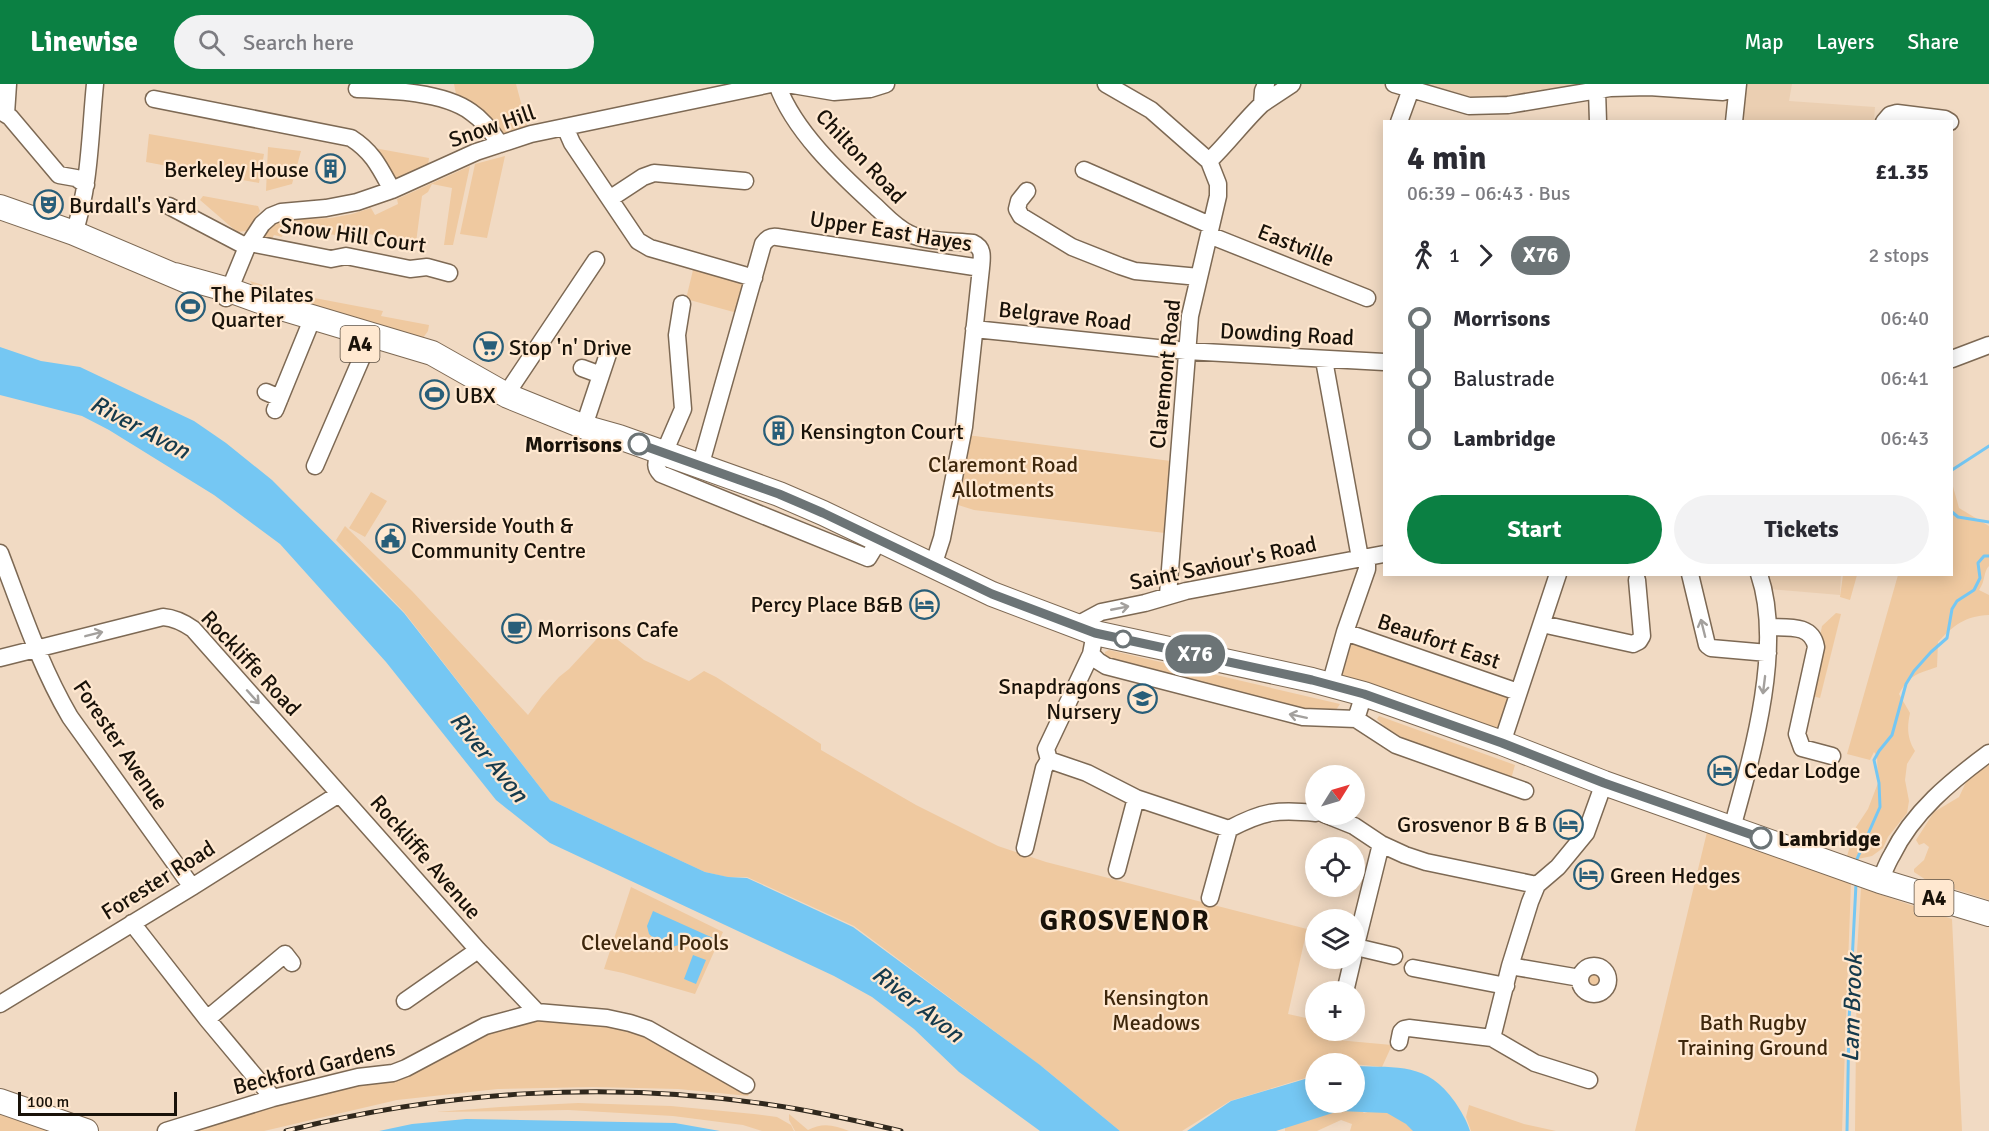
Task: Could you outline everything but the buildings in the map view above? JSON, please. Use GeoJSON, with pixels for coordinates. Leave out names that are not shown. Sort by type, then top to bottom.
{"type":"FeatureCollection","features":[{"type":"Feature","properties":{"kind":"highway","name":"A4"},"geometry":{"type":"LineString","coordinates":[[0,207],[74,233],[227,295],[370,340],[487,391],[508,396],[584,426],[779,494],[1087,637],[1330,685],[1364,694],[1502,743],[1604,783],[1880,881],[1989,914]]}},
{"type":"Feature","properties":{"kind":"highway"},"geometry":{"type":"LineString","coordinates":[[0,1101],[86,1131]]}},
{"type":"Feature","properties":{"kind":"street"},"geometry":{"type":"LineString","coordinates":[[9,84],[3,113],[54,171],[64,177],[76,178],[86,185]]}},
{"type":"Feature","properties":{"kind":"street"},"geometry":{"type":"LineString","coordinates":[[74,233],[86,185],[95,84]]}},
{"type":"Feature","properties":{"kind":"street","name":"Snow Hill"},"geometry":{"type":"LineString","coordinates":[[227,295],[249,245],[262,224],[271,216],[281,212],[326,208],[357,201],[392,190],[476,152],[531,134],[771,84]]}},
{"type":"Feature","properties":{"kind":"street","name":"Chilton Road"},"geometry":{"type":"LineString","coordinates":[[777,84],[786,106],[812,142],[852,185],[899,228],[911,235],[923,238],[973,243],[980,246],[981,268]]}},
{"type":"Feature","properties":{"kind":"street"},"geometry":{"type":"LineString","coordinates":[[787,84],[834,92],[870,89],[886,84]]}},
{"type":"Feature","properties":{"kind":"street"},"geometry":{"type":"LineString","coordinates":[[1106,84],[1151,110],[1209,161],[1227,145],[1250,115],[1292,84]]}},
{"type":"Feature","properties":{"kind":"street"},"geometry":{"type":"LineString","coordinates":[[1262,104],[1266,84]]}},
{"type":"Feature","properties":{"kind":"street"},"geometry":{"type":"LineString","coordinates":[[1394,84],[1469,106],[1506,113],[1610,88],[1648,87],[1723,92],[1737,84]]}},
{"type":"Feature","properties":{"kind":"street"},"geometry":{"type":"LineString","coordinates":[[1734,120],[1737,84]]}},
{"type":"Feature","properties":{"kind":"street"},"geometry":{"type":"LineString","coordinates":[[357,89],[447,92],[493,132],[500,144]]}},
{"type":"Feature","properties":{"kind":"street"},"geometry":{"type":"LineString","coordinates":[[1400,120],[1411,89]]}},
{"type":"Feature","properties":{"kind":"street"},"geometry":{"type":"LineString","coordinates":[[1598,90],[1598,120]]}},
{"type":"Feature","properties":{"kind":"street"},"geometry":{"type":"LineString","coordinates":[[154,99],[351,138],[364,146],[374,157],[392,190]]}},
{"type":"Feature","properties":{"kind":"street"},"geometry":{"type":"LineString","coordinates":[[1886,120],[1890,115],[1897,113],[1947,120]]}},
{"type":"Feature","properties":{"kind":"street"},"geometry":{"type":"LineString","coordinates":[[565,127],[572,143],[638,241],[650,248],[754,278]]}},
{"type":"Feature","properties":{"kind":"street","name":"Claremont Road"},"geometry":{"type":"LineString","coordinates":[[1168,595],[1190,316],[1218,196],[1218,184],[1209,161]]}},
{"type":"Feature","properties":{"kind":"street","name":"Eastville"},"geometry":{"type":"LineString","coordinates":[[1084,170],[1209,230],[1367,298]]}},
{"type":"Feature","properties":{"kind":"street"},"geometry":{"type":"LineString","coordinates":[[611,198],[643,177],[654,173],[745,181]]}},
{"type":"Feature","properties":{"kind":"street"},"geometry":{"type":"LineString","coordinates":[[1027,191],[1019,201],[1017,209],[1021,216],[1072,247],[1135,271],[1199,277]]}},
{"type":"Feature","properties":{"kind":"street"},"geometry":{"type":"LineString","coordinates":[[169,206],[249,245]]}},
{"type":"Feature","properties":{"kind":"street","name":"Upper East Hayes"},"geometry":{"type":"LineString","coordinates":[[700,467],[763,244],[772,236],[981,268],[964,427],[942,538],[933,566]]}},
{"type":"Feature","properties":{"kind":"street","name":"Snow Hill Court"},"geometry":{"type":"LineString","coordinates":[[249,245],[331,259],[346,256],[410,269],[427,267],[449,273]]}},
{"type":"Feature","properties":{"kind":"street"},"geometry":{"type":"LineString","coordinates":[[508,396],[511,387],[596,260]]}},
{"type":"Feature","properties":{"kind":"street"},"geometry":{"type":"LineString","coordinates":[[682,304],[677,335],[683,409],[656,464],[657,469],[662,474],[868,558],[879,540]]}},
{"type":"Feature","properties":{"kind":"street"},"geometry":{"type":"LineString","coordinates":[[274,400],[311,323]]}},
{"type":"Feature","properties":{"kind":"street","name":"Belgrave Road"},"geometry":{"type":"LineString","coordinates":[[974,329],[1186,351]]}},
{"type":"Feature","properties":{"kind":"street"},"geometry":{"type":"LineString","coordinates":[[315,466],[370,340]]}},
{"type":"Feature","properties":{"kind":"street"},"geometry":{"type":"LineString","coordinates":[[1953,359],[1989,345]]}},
{"type":"Feature","properties":{"kind":"street","name":"Dowding Road"},"geometry":{"type":"LineString","coordinates":[[1186,351],[1383,362]]}},
{"type":"Feature","properties":{"kind":"street"},"geometry":{"type":"LineString","coordinates":[[584,426],[608,354]]}},
{"type":"Feature","properties":{"kind":"street"},"geometry":{"type":"LineString","coordinates":[[1324,360],[1367,569],[1345,632],[1330,685]]}},
{"type":"Feature","properties":{"kind":"street"},"geometry":{"type":"LineString","coordinates":[[582,368],[601,375]]}},
{"type":"Feature","properties":{"kind":"street","name":"Forester Avenue"},"geometry":{"type":"LineString","coordinates":[[0,554],[37,649],[70,717],[192,887]]}},
{"type":"Feature","properties":{"kind":"street","name":"Saint Saviour's Road"},"geometry":{"type":"LineString","coordinates":[[1087,637],[1098,613],[1145,603],[1168,595],[1383,554]]}},
{"type":"Feature","properties":{"kind":"street"},"geometry":{"type":"LineString","coordinates":[[1502,743],[1557,576]]}},
{"type":"Feature","properties":{"kind":"street"},"geometry":{"type":"LineString","coordinates":[[1690,576],[1707,645],[1711,648],[1768,653]]}},
{"type":"Feature","properties":{"kind":"street"},"geometry":{"type":"LineString","coordinates":[[1732,828],[1752,759],[1768,653],[1768,627],[1759,576]]}},
{"type":"Feature","properties":{"kind":"street"},"geometry":{"type":"LineString","coordinates":[[1542,624],[1633,644],[1642,636],[1637,580]]}},
{"type":"Feature","properties":{"kind":"street","name":"Rockliffe Road"},"geometry":{"type":"LineString","coordinates":[[0,658],[163,617],[184,622],[193,629],[339,794]]}},
{"type":"Feature","properties":{"kind":"street"},"geometry":{"type":"LineString","coordinates":[[1768,627],[1804,630],[1811,633],[1815,639],[1816,647],[1797,734],[1802,748],[1832,756]]}},
{"type":"Feature","properties":{"kind":"street","name":"Beaufort East"},"geometry":{"type":"LineString","coordinates":[[1345,632],[1518,693]]}},
{"type":"Feature","properties":{"kind":"street"},"geometry":{"type":"LineString","coordinates":[[1087,637],[1098,661],[1106,666],[1303,717],[1356,720],[1396,745],[1525,791]]}},
{"type":"Feature","properties":{"kind":"street"},"geometry":{"type":"LineString","coordinates":[[1023,841],[1044,768],[1049,760],[1046,749],[1087,637]]}},
{"type":"Feature","properties":{"kind":"street"},"geometry":{"type":"LineString","coordinates":[[1356,720],[1364,694]]}},
{"type":"Feature","properties":{"kind":"street"},"geometry":{"type":"LineString","coordinates":[[1880,881],[1892,854],[1918,816],[1947,786],[1989,753]]}},
{"type":"Feature","properties":{"kind":"street"},"geometry":{"type":"LineString","coordinates":[[1049,760],[1087,773],[1136,798],[1229,830]]}},
{"type":"Feature","properties":{"kind":"street"},"geometry":{"type":"LineString","coordinates":[[1492,1038],[1510,966],[1537,885],[1558,867],[1586,833],[1604,783]]}},
{"type":"Feature","properties":{"kind":"street","name":"Forester Road"},"geometry":{"type":"LineString","coordinates":[[0,1004],[339,794]]}},
{"type":"Feature","properties":{"kind":"street","name":"Rockliffe Avenue"},"geometry":{"type":"LineString","coordinates":[[339,794],[478,950],[537,1012]]}},
{"type":"Feature","properties":{"kind":"street"},"geometry":{"type":"LineString","coordinates":[[1117,870],[1136,798]]}},
{"type":"Feature","properties":{"kind":"street"},"geometry":{"type":"LineString","coordinates":[[1210,898],[1229,830],[1254,816],[1268,812],[1305,812]]}},
{"type":"Feature","properties":{"kind":"street"},"geometry":{"type":"LineString","coordinates":[[1352,825],[1381,844],[1426,862],[1537,885]]}},
{"type":"Feature","properties":{"kind":"street"},"geometry":{"type":"LineString","coordinates":[[1365,911],[1381,844]]}},
{"type":"Feature","properties":{"kind":"street"},"geometry":{"type":"LineString","coordinates":[[132,923],[207,1019],[273,1098]]}},
{"type":"Feature","properties":{"kind":"street","name":"Rockliffe Avenue"},"geometry":{"type":"LineString","coordinates":[[405,1001],[478,950]]}},
{"type":"Feature","properties":{"kind":"street"},"geometry":{"type":"LineString","coordinates":[[207,1019],[285,954],[292,963]]}},
{"type":"Feature","properties":{"kind":"street"},"geometry":{"type":"LineString","coordinates":[[1365,954],[1394,956]]}},
{"type":"Feature","properties":{"kind":"street"},"geometry":{"type":"LineString","coordinates":[[1510,966],[1580,978]]}},
{"type":"Feature","properties":{"kind":"street"},"geometry":{"type":"LineString","coordinates":[[1413,968],[1506,986]]}},
{"type":"Feature","properties":{"kind":"street","name":"Beckford Gardens"},"geometry":{"type":"LineString","coordinates":[[166,1131],[273,1098],[358,1077],[393,1073],[413,1065],[485,1026],[537,1012],[607,1018],[648,1029],[746,1084]]}},
{"type":"Feature","properties":{"kind":"street"},"geometry":{"type":"LineString","coordinates":[[1400,1042],[1401,1032],[1409,1028],[1492,1038],[1535,1063],[1589,1080]]}},
{"type":"Feature","properties":{"kind":"shaded area"},"geometry":{"type":"Polygon","coordinates":[[[1424,84],[1584,84],[1496,97],[1468,96],[1424,84]]]}},
{"type":"Feature","properties":{"kind":"shaded area"},"geometry":{"type":"Polygon","coordinates":[[[1745,84],[1792,84],[1789,101],[1875,107],[1874,120],[1740,120],[1745,84]]]}},
{"type":"Feature","properties":{"kind":"shaded area"},"geometry":{"type":"Polygon","coordinates":[[[1766,576],[1841,576],[1840,595],[1769,589],[1766,576]]]}},
{"type":"Feature","properties":{"kind":"green space"},"geometry":{"type":"Polygon","coordinates":[[[454,84],[516,84],[528,129],[502,137],[457,99],[454,84]]]}},
{"type":"Feature","properties":{"kind":"green space"},"geometry":{"type":"Polygon","coordinates":[[[149,134],[264,154],[259,183],[146,162],[149,134]]]}},
{"type":"Feature","properties":{"kind":"green space"},"geometry":{"type":"Polygon","coordinates":[[[268,147],[301,151],[292,184],[266,191],[268,147]]]}},
{"type":"Feature","properties":{"kind":"green space"},"geometry":{"type":"Polygon","coordinates":[[[374,148],[429,158],[428,166],[396,178],[374,148]]]}},
{"type":"Feature","properties":{"kind":"green space"},"geometry":{"type":"Polygon","coordinates":[[[505,156],[487,238],[460,234],[475,164],[505,156]]]}},
{"type":"Feature","properties":{"kind":"green space"},"geometry":{"type":"Polygon","coordinates":[[[470,166],[453,245],[444,245],[452,188],[432,184],[428,192],[422,196],[416,243],[337,228],[335,235],[285,227],[282,237],[274,235],[271,241],[262,238],[267,229],[280,220],[331,218],[371,208],[375,215],[398,204],[397,199],[470,166]]]}},
{"type":"Feature","properties":{"kind":"green space"},"geometry":{"type":"Polygon","coordinates":[[[203,196],[258,206],[260,211],[247,231],[237,232],[200,200],[203,196]]]}},
{"type":"Feature","properties":{"kind":"green space"},"geometry":{"type":"Polygon","coordinates":[[[693,270],[744,283],[741,314],[686,299],[693,270]]]}},
{"type":"Feature","properties":{"kind":"green space"},"geometry":{"type":"Polygon","coordinates":[[[250,281],[288,293],[383,311],[381,316],[429,325],[428,331],[423,338],[312,307],[253,286],[250,281]]]}},
{"type":"Feature","properties":{"kind":"green space","name":"Claremont Road Allotments"},"geometry":{"type":"Polygon","coordinates":[[[967,435],[1171,461],[1165,533],[974,510],[955,504],[967,435]]]}},
{"type":"Feature","properties":{"kind":"green space"},"geometry":{"type":"Polygon","coordinates":[[[1953,487],[1959,508],[1989,526],[1989,566],[1979,590],[1989,595],[1989,615],[1973,617],[1960,622],[1949,631],[1938,642],[1937,667],[1914,676],[1899,694],[1910,713],[1908,732],[1915,751],[1907,764],[1905,780],[1909,801],[1907,813],[1888,837],[1883,848],[1872,856],[1858,859],[1847,856],[1856,827],[1868,809],[1878,783],[1877,756],[1874,752],[1870,760],[1847,754],[1898,576],[1953,576],[1953,487]]]}},
{"type":"Feature","properties":{"kind":"green space"},"geometry":{"type":"Polygon","coordinates":[[[371,492],[387,501],[365,537],[349,528],[371,492]]]}},
{"type":"Feature","properties":{"kind":"green space","name":"Kensington Meadows"},"geometry":{"type":"Polygon","coordinates":[[[345,526],[412,591],[528,715],[559,677],[605,630],[644,660],[689,681],[704,671],[716,677],[821,744],[821,750],[916,805],[998,846],[1046,862],[1305,928],[1305,938],[1288,1014],[1305,1018],[1305,1041],[1348,1041],[1392,1045],[1382,1067],[1365,1065],[1365,1053],[1305,1053],[1305,1078],[1230,1101],[1182,1131],[1120,1131],[1045,1069],[854,926],[747,877],[727,877],[705,872],[550,800],[404,612],[336,540],[345,526]]]}},
{"type":"Feature","properties":{"kind":"green space"},"geometry":{"type":"Polygon","coordinates":[[[1843,576],[1857,576],[1850,600],[1840,597],[1843,576]]]}},
{"type":"Feature","properties":{"kind":"green space"},"geometry":{"type":"Polygon","coordinates":[[[1836,613],[1841,614],[1820,698],[1808,695],[1822,626],[1836,613]]]}},
{"type":"Feature","properties":{"kind":"green space"},"geometry":{"type":"Polygon","coordinates":[[[1352,641],[1510,697],[1498,728],[1342,676],[1352,641]]]}},
{"type":"Feature","properties":{"kind":"green space"},"geometry":{"type":"Polygon","coordinates":[[[1109,650],[1340,704],[1334,713],[1320,716],[1111,662],[1104,656],[1109,650]]]}},
{"type":"Feature","properties":{"kind":"green space"},"geometry":{"type":"Polygon","coordinates":[[[1379,716],[1515,765],[1511,779],[1420,746],[1387,728],[1377,719],[1379,716]]]}},
{"type":"Feature","properties":{"kind":"green space"},"geometry":{"type":"Polygon","coordinates":[[[1989,765],[1989,900],[1926,880],[1914,872],[1914,869],[1924,860],[1929,847],[1924,843],[1919,845],[1916,840],[1934,812],[1959,797],[1968,778],[1989,765]]]}},
{"type":"Feature","properties":{"kind":"green space","name":"Bath Rugby Training Ground"},"geometry":{"type":"Polygon","coordinates":[[[1707,832],[1851,882],[1842,1131],[1635,1131],[1707,832]]]}},
{"type":"Feature","properties":{"kind":"green space","name":"Cleveland Pools"},"geometry":{"type":"Polygon","coordinates":[[[631,887],[723,932],[695,994],[604,969],[631,887]]]}},
{"type":"Feature","properties":{"kind":"green space"},"geometry":{"type":"Polygon","coordinates":[[[1861,888],[1952,919],[1962,1131],[1855,1131],[1857,952],[1861,888]]]}},
{"type":"Feature","properties":{"kind":"green space"},"geometry":{"type":"Polygon","coordinates":[[[1594,971],[1601,974],[1604,981],[1601,988],[1594,991],[1587,988],[1584,981],[1587,974],[1594,971]]]}},
{"type":"Feature","properties":{"kind":"green space"},"geometry":{"type":"Polygon","coordinates":[[[537,1017],[636,1029],[749,1094],[748,1096],[678,1089],[593,1087],[498,1089],[397,1100],[264,1131],[186,1131],[334,1089],[487,1032],[537,1017]]]}},
{"type":"Feature","properties":{"kind":"green space"},"geometry":{"type":"Polygon","coordinates":[[[578,1103],[671,1106],[754,1114],[777,1117],[791,1125],[794,1131],[762,1131],[743,1125],[673,1116],[568,1110],[436,1112],[578,1103]]]}},
{"type":"Feature","properties":{"kind":"green space"},"geometry":{"type":"Polygon","coordinates":[[[1469,1105],[1524,1124],[1556,1131],[1471,1131],[1466,1117],[1469,1105]]]}},
{"type":"Feature","properties":{"kind":"green space"},"geometry":{"type":"Polygon","coordinates":[[[1380,1110],[1387,1111],[1406,1121],[1419,1131],[1350,1131],[1352,1124],[1341,1120],[1317,1131],[1285,1131],[1285,1122],[1317,1113],[1365,1113],[1380,1110]]]}},
{"type":"Feature","properties":{"kind":"green space"},"geometry":{"type":"Polygon","coordinates":[[[0,1112],[53,1131],[0,1131],[0,1112]]]}},
{"type":"Feature","properties":{"kind":"green space"},"geometry":{"type":"Polygon","coordinates":[[[789,1114],[808,1130],[828,1125],[849,1131],[795,1131],[789,1120],[789,1114]]]}},
{"type":"Feature","properties":{"kind":"water","name":"River Avon"},"geometry":{"type":"Polygon","coordinates":[[[0,347],[41,361],[80,367],[194,421],[272,480],[404,613],[550,800],[705,872],[747,878],[853,927],[1040,1065],[1120,1131],[1040,1131],[959,1072],[914,1029],[872,997],[834,976],[550,843],[496,800],[386,662],[280,544],[214,495],[109,430],[82,416],[0,395],[0,347]]]}},
{"type":"Feature","properties":{"kind":"water","name":"Cleveland Pools"},"geometry":{"type":"Polygon","coordinates":[[[653,911],[713,938],[707,951],[688,943],[671,947],[662,946],[649,934],[647,926],[653,911]]]}},
{"type":"Feature","properties":{"kind":"water"},"geometry":{"type":"Polygon","coordinates":[[[693,955],[706,960],[696,984],[684,979],[693,955]]]}},
{"type":"Feature","properties":{"kind":"water"},"geometry":{"type":"Polygon","coordinates":[[[1365,1066],[1411,1070],[1434,1080],[1455,1102],[1470,1131],[1413,1131],[1387,1113],[1365,1112],[1365,1066]]]}},
{"type":"Feature","properties":{"kind":"water"},"geometry":{"type":"Polygon","coordinates":[[[1305,1079],[1305,1113],[1333,1113],[1276,1131],[1187,1131],[1231,1101],[1305,1079]]]}},
{"type":"Feature","properties":{"kind":"water"},"geometry":{"type":"Polygon","coordinates":[[[466,1119],[675,1123],[720,1131],[379,1131],[412,1124],[466,1119]]]}},
{"type":"Feature","properties":{"kind":"waterway","name":"Lam Brook"},"geometry":{"type":"LineString","coordinates":[[1953,469],[1989,446]]}},
{"type":"Feature","properties":{"kind":"waterway","name":"Lam Brook"},"geometry":{"type":"LineString","coordinates":[[1953,513],[1958,517],[1989,522]]}},
{"type":"Feature","properties":{"kind":"waterway","name":"Lam Brook"},"geometry":{"type":"LineString","coordinates":[[1857,859],[1880,807],[1879,783],[1874,760],[1892,735],[1906,684],[1914,671],[1947,638],[1952,609],[1957,601],[1974,590],[1980,578],[1978,563],[1984,556],[1989,556]]}},
{"type":"Feature","properties":{"kind":"waterway","name":"Lam Brook"},"geometry":{"type":"LineString","coordinates":[[1847,1131],[1849,1021],[1856,884]]}},
{"type":"Feature","properties":{"kind":"railway"},"geometry":{"type":"LineString","coordinates":[[286,1131],[345,1117],[467,1099],[589,1092],[712,1097],[804,1110],[901,1131]]}},
{"type":"Feature","properties":{"kind":"bus line","name":"X76"},"geometry":{"type":"LineString","coordinates":[[639,444],[779,494],[992,594],[1075,626],[1095,633],[1312,680],[1364,694],[1502,743],[1604,783],[1761,838]]}},
{"type":"Feature","properties":{"kind":"place","name":"Berkeley House"},"geometry":{"type":"Point","coordinates":[330,169]}},
{"type":"Feature","properties":{"kind":"place","name":"Burdall's Yard"},"geometry":{"type":"Point","coordinates":[48,205]}},
{"type":"Feature","properties":{"kind":"place","name":"The Pilates Quarter"},"geometry":{"type":"Point","coordinates":[190,307]}},
{"type":"Feature","properties":{"kind":"place","name":"Stop 'n' Drive"},"geometry":{"type":"Point","coordinates":[488,347]}},
{"type":"Feature","properties":{"kind":"place","name":"UBX"},"geometry":{"type":"Point","coordinates":[434,395]}},
{"type":"Feature","properties":{"kind":"place","name":"Kensington Court"},"geometry":{"type":"Point","coordinates":[779,431]}},
{"type":"Feature","properties":{"kind":"place","name":"Morrisons"},"geometry":{"type":"Point","coordinates":[639,444]}},
{"type":"Feature","properties":{"kind":"place","name":"Riverside Youth & Community Centre"},"geometry":{"type":"Point","coordinates":[390,538]}},
{"type":"Feature","properties":{"kind":"place","name":"Percy Place B&B"},"geometry":{"type":"Point","coordinates":[924,604]}},
{"type":"Feature","properties":{"kind":"place","name":"Morrisons Cafe"},"geometry":{"type":"Point","coordinates":[516,629]}},
{"type":"Feature","properties":{"kind":"place","name":"Snapdragons Nursery"},"geometry":{"type":"Point","coordinates":[1142,699]}},
{"type":"Feature","properties":{"kind":"place","name":"Cedar Lodge"},"geometry":{"type":"Point","coordinates":[1723,770]}},
{"type":"Feature","properties":{"kind":"place","name":"Grosvenor B & B"},"geometry":{"type":"Point","coordinates":[1568,824]}},
{"type":"Feature","properties":{"kind":"place","name":"Lambridge"},"geometry":{"type":"Point","coordinates":[1761,838]}},
{"type":"Feature","properties":{"kind":"place","name":"Green Hedges"},"geometry":{"type":"Point","coordinates":[1589,875]}},
{"type":"Feature","properties":{"kind":"district","name":"GROSVENOR"},"geometry":{"type":"Point","coordinates":[1125,921]}}]}
